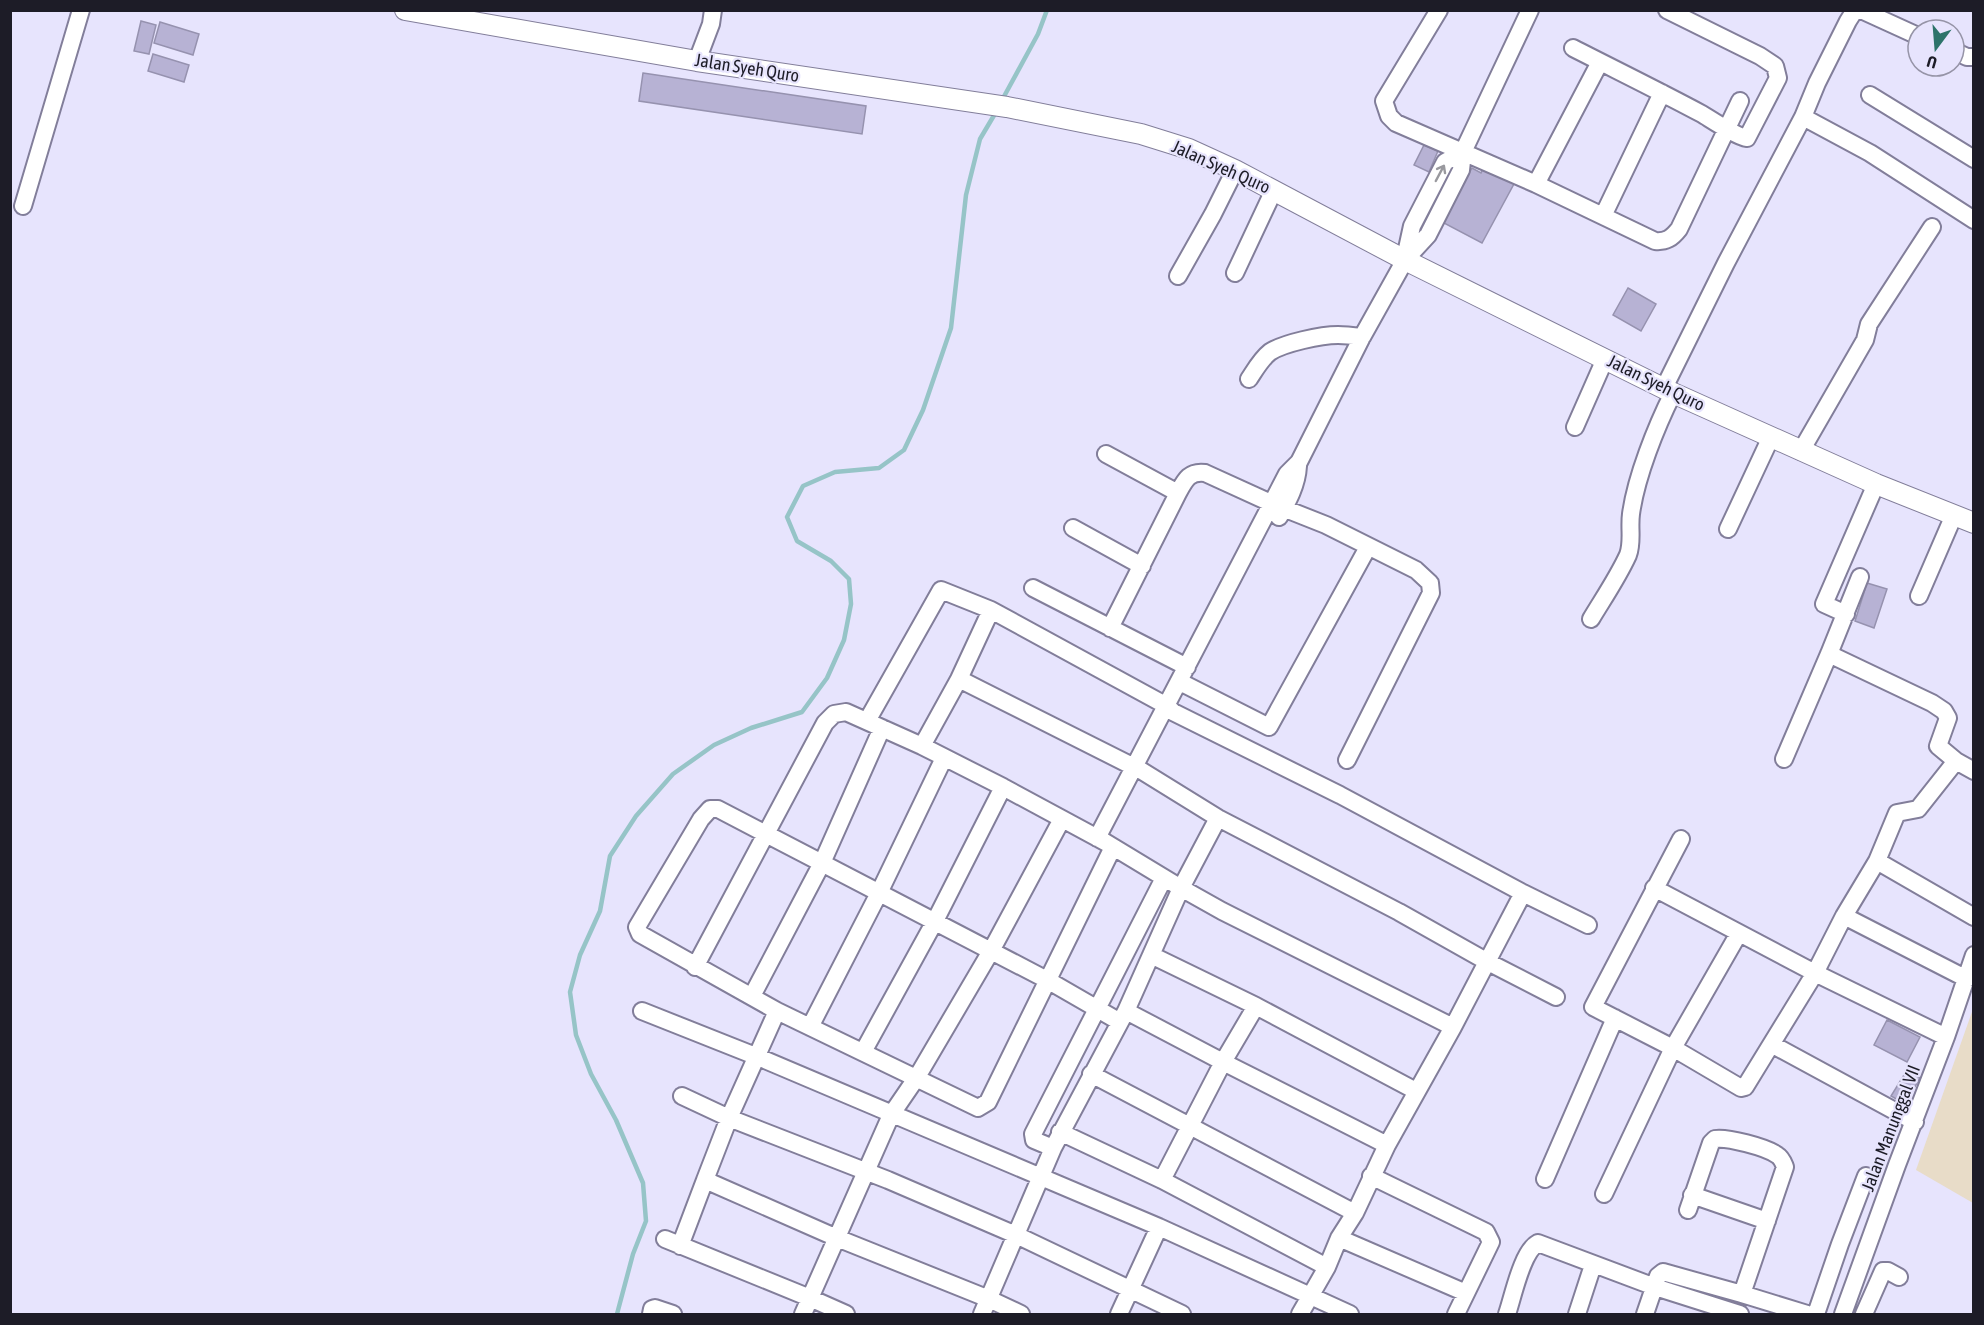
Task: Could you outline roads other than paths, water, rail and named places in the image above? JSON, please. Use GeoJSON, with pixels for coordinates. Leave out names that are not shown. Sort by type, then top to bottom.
{"type":"FeatureCollection","features":[{"type":"Feature","properties":{"kind":"main road","name":"Jalan Syeh Quro"},"geometry":{"type":"LineString","coordinates":[[411,11],[697,61],[1007,107],[1141,134],[1189,149],[1274,190],[1405,260],[1669,390],[1876,484],[1974,524]]}},
{"type":"Feature","properties":{"kind":"street"},"geometry":{"type":"LineString","coordinates":[[23,206],[81,10]]}},
{"type":"Feature","properties":{"kind":"street"},"geometry":{"type":"LineString","coordinates":[[697,61],[711,24],[713,10]]}},
{"type":"Feature","properties":{"kind":"street"},"geometry":{"type":"LineString","coordinates":[[1439,10],[1384,101],[1389,116],[1396,123],[1536,184],[1654,241],[1663,242],[1672,237],[1678,229],[1740,101]]}},
{"type":"Feature","properties":{"kind":"street"},"geometry":{"type":"LineString","coordinates":[[1387,1145],[1223,1062],[1123,1016],[1098,1008],[1049,981],[935,921],[718,809],[710,809],[701,819],[637,924],[640,934],[695,967],[810,1028],[917,1077],[973,1107],[983,1107],[988,1102],[1049,981],[1105,842],[1138,770],[1278,506],[1287,474],[1299,462],[1362,337],[1405,260],[1428,235],[1461,170],[1462,152],[1530,10]]}},
{"type":"Feature","properties":{"kind":"street"},"geometry":{"type":"LineString","coordinates":[[1573,48],[1662,93],[1740,137],[1747,138],[1778,78],[1775,66],[1760,56],[1667,10]]}},
{"type":"Feature","properties":{"kind":"street"},"geometry":{"type":"LineString","coordinates":[[1591,619],[1628,555],[1631,543],[1631,515],[1637,489],[1669,390],[1726,263],[1803,117],[1817,83],[1855,10]]}},
{"type":"Feature","properties":{"kind":"street"},"geometry":{"type":"LineString","coordinates":[[1861,10],[1906,31]]}},
{"type":"Feature","properties":{"kind":"street"},"geometry":{"type":"LineString","coordinates":[[1536,184],[1600,62]]}},
{"type":"Feature","properties":{"kind":"street"},"geometry":{"type":"LineString","coordinates":[[1603,216],[1662,93]]}},
{"type":"Feature","properties":{"kind":"street"},"geometry":{"type":"LineString","coordinates":[[1870,95],[1974,159]]}},
{"type":"Feature","properties":{"kind":"street"},"geometry":{"type":"LineString","coordinates":[[1803,117],[1870,153],[1974,220]]}},
{"type":"Feature","properties":{"kind":"street"},"geometry":{"type":"LineString","coordinates":[[1178,276],[1235,170]]}},
{"type":"Feature","properties":{"kind":"street"},"geometry":{"type":"LineString","coordinates":[[1235,273],[1274,190]]}},
{"type":"Feature","properties":{"kind":"street"},"geometry":{"type":"LineString","coordinates":[[1801,451],[1864,340],[1869,324],[1932,227]]}},
{"type":"Feature","properties":{"kind":"street"},"geometry":{"type":"LineString","coordinates":[[1249,379],[1263,358],[1271,351],[1320,337],[1338,335],[1362,337]]}},
{"type":"Feature","properties":{"kind":"street"},"geometry":{"type":"LineString","coordinates":[[1575,428],[1605,359]]}},
{"type":"Feature","properties":{"kind":"street"},"geometry":{"type":"LineString","coordinates":[[1728,529],[1771,437]]}},
{"type":"Feature","properties":{"kind":"street"},"geometry":{"type":"LineString","coordinates":[[1106,454],[1178,493]]}},
{"type":"Feature","properties":{"kind":"street"},"geometry":{"type":"LineString","coordinates":[[1110,628],[1178,493],[1188,476],[1196,472],[1205,473],[1326,525],[1416,570],[1430,583],[1431,593],[1347,760]]}},
{"type":"Feature","properties":{"kind":"street"},"geometry":{"type":"LineString","coordinates":[[1846,614],[1824,604],[1876,484]]}},
{"type":"Feature","properties":{"kind":"street"},"geometry":{"type":"LineString","coordinates":[[1183,684],[1187,667],[1278,506]]}},
{"type":"Feature","properties":{"kind":"street"},"geometry":{"type":"LineString","coordinates":[[1919,596],[1954,516]]}},
{"type":"Feature","properties":{"kind":"street"},"geometry":{"type":"LineString","coordinates":[[1073,528],[1142,566]]}},
{"type":"Feature","properties":{"kind":"street"},"geometry":{"type":"LineString","coordinates":[[1183,684],[1269,727],[1368,547]]}},
{"type":"Feature","properties":{"kind":"street"},"geometry":{"type":"LineString","coordinates":[[1784,759],[1860,577]]}},
{"type":"Feature","properties":{"kind":"street"},"geometry":{"type":"LineString","coordinates":[[1033,588],[1187,667]]}},
{"type":"Feature","properties":{"kind":"street"},"geometry":{"type":"LineString","coordinates":[[752,996],[822,863],[875,724],[941,590],[991,610],[1170,709],[1588,925]]}},
{"type":"Feature","properties":{"kind":"street"},"geometry":{"type":"LineString","coordinates":[[922,746],[959,679],[991,610]]}},
{"type":"Feature","properties":{"kind":"street"},"geometry":{"type":"LineString","coordinates":[[1829,654],[1932,703],[1944,711],[1948,718],[1938,746],[1956,761],[1974,771]]}},
{"type":"Feature","properties":{"kind":"street"},"geometry":{"type":"LineString","coordinates":[[959,679],[1138,770],[1218,818],[1556,996]]}},
{"type":"Feature","properties":{"kind":"street"},"geometry":{"type":"LineString","coordinates":[[695,967],[825,723],[834,714],[846,712],[922,746],[1003,787],[1105,842],[1181,888],[1453,1027]]}},
{"type":"Feature","properties":{"kind":"street"},"geometry":{"type":"LineString","coordinates":[[810,1028],[944,758]]}},
{"type":"Feature","properties":{"kind":"street"},"geometry":{"type":"LineString","coordinates":[[1682,839],[1654,888],[1593,1007],[1673,1048],[1741,1088],[1745,1086],[1773,1045],[1815,973],[1844,916],[1877,861],[1897,813],[1918,809],[1956,761]]}},
{"type":"Feature","properties":{"kind":"street"},"geometry":{"type":"LineString","coordinates":[[863,1052],[935,921],[1003,787]]}},
{"type":"Feature","properties":{"kind":"street"},"geometry":{"type":"LineString","coordinates":[[986,1307],[1039,1177],[1060,1132],[1123,1016],[1181,888],[1218,818]]}},
{"type":"Feature","properties":{"kind":"street"},"geometry":{"type":"LineString","coordinates":[[803,1314],[891,1115],[917,1077],[991,951],[1062,819]]}},
{"type":"Feature","properties":{"kind":"street"},"geometry":{"type":"LineString","coordinates":[[1877,861],[1974,917]]}},
{"type":"Feature","properties":{"kind":"street"},"geometry":{"type":"LineString","coordinates":[[1053,1148],[1034,1140],[1033,1134],[1164,878]]}},
{"type":"Feature","properties":{"kind":"street"},"geometry":{"type":"LineString","coordinates":[[1654,888],[1815,973],[1946,1037]]}},
{"type":"Feature","properties":{"kind":"street"},"geometry":{"type":"LineString","coordinates":[[1300,1314],[1327,1267],[1339,1238],[1355,1213],[1387,1145],[1453,1027],[1523,893]]}},
{"type":"Feature","properties":{"kind":"street"},"geometry":{"type":"LineString","coordinates":[[1844,916],[1967,979]]}},
{"type":"Feature","properties":{"kind":"street"},"geometry":{"type":"LineString","coordinates":[[1604,1194],[1673,1048],[1739,933]]}},
{"type":"Feature","properties":{"kind":"street"},"geometry":{"type":"LineString","coordinates":[[1151,956],[1256,1006],[1416,1091]]}},
{"type":"Feature","properties":{"kind":"street","name":"Jalan Manunggal VII"},"geometry":{"type":"LineString","coordinates":[[1843,1314],[1974,956]]}},
{"type":"Feature","properties":{"kind":"street"},"geometry":{"type":"LineString","coordinates":[[1162,1180],[1223,1062],[1256,1006]]}},
{"type":"Feature","properties":{"kind":"street"},"geometry":{"type":"LineString","coordinates":[[642,1011],[758,1057],[1159,1227],[1350,1314]]}},
{"type":"Feature","properties":{"kind":"street"},"geometry":{"type":"LineString","coordinates":[[777,1011],[729,1118],[705,1180],[673,1242],[846,1314]]}},
{"type":"Feature","properties":{"kind":"street"},"geometry":{"type":"LineString","coordinates":[[1545,1179],[1615,1018]]}},
{"type":"Feature","properties":{"kind":"street"},"geometry":{"type":"LineString","coordinates":[[1773,1045],[1914,1122]]}},
{"type":"Feature","properties":{"kind":"street"},"geometry":{"type":"LineString","coordinates":[[1091,1074],[1355,1213]]}},
{"type":"Feature","properties":{"kind":"street"},"geometry":{"type":"LineString","coordinates":[[682,1096],[729,1118],[888,1180],[1016,1235],[1182,1314]]}},
{"type":"Feature","properties":{"kind":"street"},"geometry":{"type":"LineString","coordinates":[[1060,1132],[1162,1180],[1327,1267]]}},
{"type":"Feature","properties":{"kind":"street"},"geometry":{"type":"LineString","coordinates":[[1742,1294],[1767,1221],[1785,1167],[1780,1157],[1769,1151],[1723,1138],[1715,1138],[1711,1143],[1690,1203],[1767,1221]]}},
{"type":"Feature","properties":{"kind":"street"},"geometry":{"type":"LineString","coordinates":[[1371,1176],[1488,1234],[1491,1242],[1456,1314]]}},
{"type":"Feature","properties":{"kind":"street"},"geometry":{"type":"LineString","coordinates":[[1816,1314],[1866,1176]]}},
{"type":"Feature","properties":{"kind":"street"},"geometry":{"type":"LineString","coordinates":[[705,1180],[986,1307],[1021,1314]]}},
{"type":"Feature","properties":{"kind":"street"},"geometry":{"type":"LineString","coordinates":[[1119,1314],[1159,1227]]}},
{"type":"Feature","properties":{"kind":"street"},"geometry":{"type":"LineString","coordinates":[[1339,1238],[1466,1293]]}},
{"type":"Feature","properties":{"kind":"street"},"geometry":{"type":"LineString","coordinates":[[1507,1314],[1523,1265],[1532,1246],[1538,1243],[1655,1287],[1740,1314]]}},
{"type":"Feature","properties":{"kind":"street"},"geometry":{"type":"LineString","coordinates":[[1577,1314],[1593,1265]]}},
{"type":"Feature","properties":{"kind":"street"},"geometry":{"type":"LineString","coordinates":[[1870,1312],[1883,1271],[1888,1270],[1899,1277]]}},
{"type":"Feature","properties":{"kind":"street"},"geometry":{"type":"LineString","coordinates":[[1645,1314],[1658,1276],[1663,1272],[1807,1314]]}},
{"type":"Feature","properties":{"kind":"street"},"geometry":{"type":"LineString","coordinates":[[651,1314],[656,1308],[673,1314]]}},
{"type":"Feature","properties":{"kind":"waterway"},"geometry":{"type":"LineString","coordinates":[[1001,102],[1038,34],[1047,10]]}},
{"type":"Feature","properties":{"kind":"waterway"},"geometry":{"type":"LineString","coordinates":[[617,1314],[633,1254],[646,1221],[643,1183],[616,1120],[591,1074],[576,1035],[570,992],[580,955],[600,911],[610,856],[636,816],[673,774],[714,745],[751,728],[802,712],[827,678],[844,640],[851,604],[849,579],[831,561],[797,541],[787,517],[803,486],[835,472],[879,468],[904,450],[923,410],[951,328],[966,195],[980,139],[996,112]]}}]}
